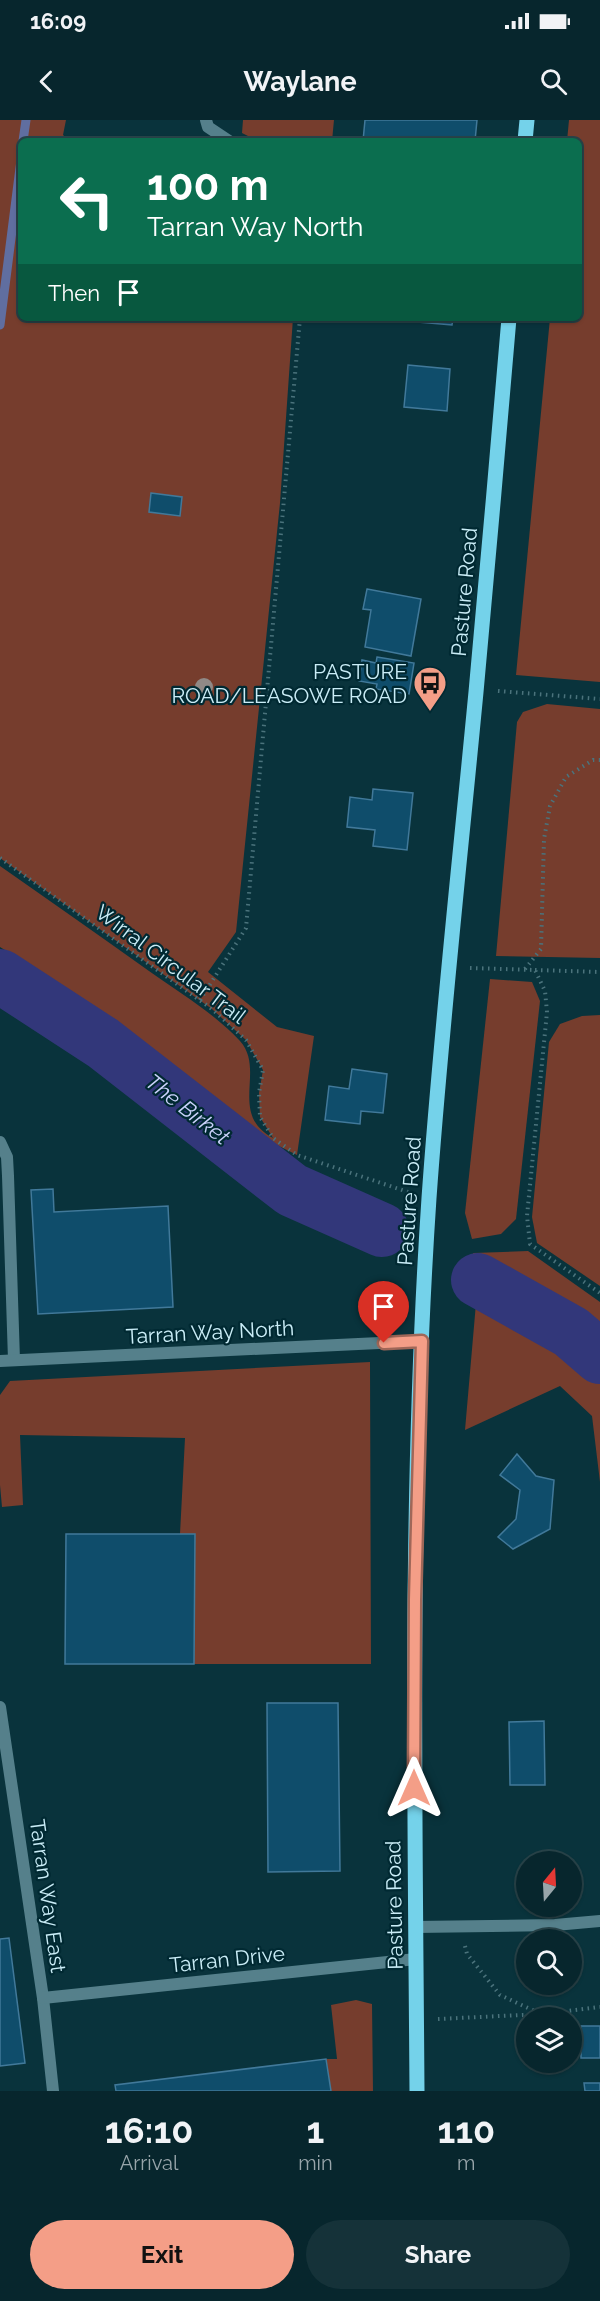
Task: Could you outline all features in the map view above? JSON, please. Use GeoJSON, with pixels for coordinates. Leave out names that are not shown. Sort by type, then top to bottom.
{"type":"FeatureCollection","features":[{"type":"Feature","properties":{"kind":"main road"},"geometry":{"type":"LineString","coordinates":[[525,138],[527,120]]}},
{"type":"Feature","properties":{"kind":"main road","name":"Pasture Road"},"geometry":{"type":"LineString","coordinates":[[417,2091],[415,1600],[422,1341],[429,1199],[448,968],[476,690],[509,321]]}},
{"type":"Feature","properties":{"kind":"lane"},"geometry":{"type":"LineString","coordinates":[[206,120],[208,127],[224,138]]}},
{"type":"Feature","properties":{"kind":"lane"},"geometry":{"type":"LineString","coordinates":[[0,1142],[7,1157],[14,1360]]}},
{"type":"Feature","properties":{"kind":"lane","name":"Tarran Way North"},"geometry":{"type":"LineString","coordinates":[[0,1361],[422,1341]]}},
{"type":"Feature","properties":{"kind":"lane","name":"Tarran Way East"},"geometry":{"type":"LineString","coordinates":[[0,1707],[43,1998],[53,2091]]}},
{"type":"Feature","properties":{"kind":"lane"},"geometry":{"type":"LineString","coordinates":[[415,1927],[555,1925],[600,1921]]}},
{"type":"Feature","properties":{"kind":"lane","name":"Tarran Drive"},"geometry":{"type":"LineString","coordinates":[[43,1998],[416,1959]]}},
{"type":"Feature","properties":{"kind":"path"},"geometry":{"type":"LineString","coordinates":[[200,1000],[246,928],[300,321]]}},
{"type":"Feature","properties":{"kind":"path"},"geometry":{"type":"LineString","coordinates":[[476,690],[600,699]]}},
{"type":"Feature","properties":{"kind":"path"},"geometry":{"type":"LineString","coordinates":[[525,970],[541,949],[544,839],[550,806],[566,777],[593,760],[600,760]]}},
{"type":"Feature","properties":{"kind":"path","name":"Wirral Circular Trail"},"geometry":{"type":"LineString","coordinates":[[0,858],[200,1000],[246,1040],[263,1070],[259,1093],[260,1117],[273,1138],[297,1155],[429,1199]]}},
{"type":"Feature","properties":{"kind":"path"},"geometry":{"type":"LineString","coordinates":[[448,968],[600,972]]}},
{"type":"Feature","properties":{"kind":"path"},"geometry":{"type":"LineString","coordinates":[[535,970],[545,990],[548,1012],[526,1216],[530,1244],[600,1293]]}},
{"type":"Feature","properties":{"kind":"path"},"geometry":{"type":"LineString","coordinates":[[460,1926],[467,1954],[500,1995],[527,2007]]}},
{"type":"Feature","properties":{"kind":"path"},"geometry":{"type":"LineString","coordinates":[[582,2009],[600,2007]]}},
{"type":"Feature","properties":{"kind":"path"},"geometry":{"type":"LineString","coordinates":[[417,2020],[516,2015]]}},
{"type":"Feature","properties":{"kind":"shaded area"},"geometry":{"type":"Polygon","coordinates":[[[0,120],[66,120],[63,135],[66,138],[18,138],[18,321],[293,321],[280,503],[236,932],[208,972],[277,1027],[314,1036],[297,1155],[238,1126],[55,981],[0,947],[0,866],[196,1004],[230,1031],[247,1053],[250,1065],[250,1104],[253,1117],[260,1128],[273,1138],[260,1117],[259,1093],[263,1070],[246,1040],[212,1009],[0,858],[0,120]]]}},
{"type":"Feature","properties":{"kind":"shaded area"},"geometry":{"type":"Polygon","coordinates":[[[243,120],[334,120],[332,138],[252,138],[242,133],[243,120]]]}},
{"type":"Feature","properties":{"kind":"shaded area"},"geometry":{"type":"Polygon","coordinates":[[[569,120],[600,120],[600,682],[516,675],[550,321],[582,321],[582,138],[567,138],[569,120]]]}},
{"type":"Feature","properties":{"kind":"shaded area"},"geometry":{"type":"Polygon","coordinates":[[[547,704],[600,709],[600,958],[496,956],[517,722],[523,712],[547,704]]]}},
{"type":"Feature","properties":{"kind":"shaded area"},"geometry":{"type":"Polygon","coordinates":[[[490,979],[532,982],[540,1001],[516,1219],[501,1234],[472,1239],[465,1213],[490,979]]]}},
{"type":"Feature","properties":{"kind":"shaded area"},"geometry":{"type":"Polygon","coordinates":[[[600,1015],[600,1286],[537,1243],[532,1217],[549,1042],[560,1024],[582,1016],[600,1015]]]}},
{"type":"Feature","properties":{"kind":"shaded area"},"geometry":{"type":"Polygon","coordinates":[[[528,1251],[600,1302],[600,1482],[592,1416],[560,1386],[465,1430],[478,1280],[473,1253],[528,1251]]]}},
{"type":"Feature","properties":{"kind":"shaded area"},"geometry":{"type":"Polygon","coordinates":[[[370,1362],[371,1664],[194,1664],[195,1534],[180,1534],[185,1438],[20,1435],[23,1505],[2,1507],[0,1395],[10,1381],[370,1362]]]}},
{"type":"Feature","properties":{"kind":"shaded area"},"geometry":{"type":"Polygon","coordinates":[[[356,2000],[372,2004],[373,2091],[331,2091],[326,2059],[337,2059],[331,2005],[356,2000]]]}},
{"type":"Feature","properties":{"kind":"building"},"geometry":{"type":"Polygon","coordinates":[[[365,120],[477,120],[475,138],[363,138],[365,120]]]}},
{"type":"Feature","properties":{"kind":"building"},"geometry":{"type":"Polygon","coordinates":[[[418,321],[453,321],[452,325],[418,321]]]}},
{"type":"Feature","properties":{"kind":"building"},"geometry":{"type":"Polygon","coordinates":[[[408,365],[450,369],[447,411],[404,407],[408,365]]]}},
{"type":"Feature","properties":{"kind":"building"},"geometry":{"type":"Polygon","coordinates":[[[151,493],[182,497],[180,516],[149,512],[151,493]]]}},
{"type":"Feature","properties":{"kind":"building"},"geometry":{"type":"Polygon","coordinates":[[[367,589],[421,599],[411,656],[365,647],[371,610],[363,609],[367,589]]]}},
{"type":"Feature","properties":{"kind":"building"},"geometry":{"type":"Polygon","coordinates":[[[377,657],[414,663],[409,694],[376,689],[377,684],[359,681],[362,660],[376,663],[377,657]]]}},
{"type":"Feature","properties":{"kind":"building"},"geometry":{"type":"Polygon","coordinates":[[[373,789],[413,793],[407,850],[373,846],[375,830],[347,827],[350,797],[372,800],[373,789]]]}},
{"type":"Feature","properties":{"kind":"building"},"geometry":{"type":"Polygon","coordinates":[[[352,1069],[387,1074],[383,1113],[361,1111],[360,1124],[325,1120],[329,1086],[349,1089],[352,1069]]]}},
{"type":"Feature","properties":{"kind":"building"},"geometry":{"type":"Polygon","coordinates":[[[53,1189],[54,1212],[168,1206],[173,1307],[38,1314],[31,1190],[53,1189]]]}},
{"type":"Feature","properties":{"kind":"building"},"geometry":{"type":"Polygon","coordinates":[[[517,1454],[536,1476],[554,1480],[550,1529],[513,1549],[498,1537],[516,1519],[520,1490],[500,1475],[517,1454]]]}},
{"type":"Feature","properties":{"kind":"building"},"geometry":{"type":"Polygon","coordinates":[[[66,1534],[195,1534],[194,1664],[65,1664],[66,1534]]]}},
{"type":"Feature","properties":{"kind":"building"},"geometry":{"type":"Polygon","coordinates":[[[267,1703],[338,1703],[340,1871],[268,1872],[267,1703]]]}},
{"type":"Feature","properties":{"kind":"building"},"geometry":{"type":"Polygon","coordinates":[[[544,1721],[545,1785],[510,1785],[509,1722],[544,1721]]]}},
{"type":"Feature","properties":{"kind":"building"},"geometry":{"type":"Polygon","coordinates":[[[9,1938],[25,2063],[0,2066],[0,1939],[9,1938]]]}},
{"type":"Feature","properties":{"kind":"building"},"geometry":{"type":"Polygon","coordinates":[[[582,2026],[600,2026],[600,2058],[582,2058],[582,2026]]]}},
{"type":"Feature","properties":{"kind":"building"},"geometry":{"type":"Polygon","coordinates":[[[326,2059],[331,2091],[116,2091],[115,2085],[326,2059]]]}},
{"type":"Feature","properties":{"kind":"building"},"geometry":{"type":"Polygon","coordinates":[[[584,2083],[600,2083],[600,2091],[585,2091],[584,2083]]]}},
{"type":"Feature","properties":{"kind":"waterway"},"geometry":{"type":"LineString","coordinates":[[23,138],[26,120]]}},
{"type":"Feature","properties":{"kind":"waterway"},"geometry":{"type":"LineString","coordinates":[[0,325],[18,184]]}},
{"type":"Feature","properties":{"kind":"waterway","name":"The Birket"},"geometry":{"type":"LineString","coordinates":[[0,976],[103,1043],[292,1190],[382,1230]]}},
{"type":"Feature","properties":{"kind":"waterway","name":"The Birket"},"geometry":{"type":"LineString","coordinates":[[478,1280],[571,1332],[600,1357]]}},
{"type":"Feature","properties":{"kind":"place","name":"PASTURE ROAD/LEASOWE ROAD"},"geometry":{"type":"Point","coordinates":[430,712]}},
{"type":"Feature","properties":{"kind":"route"},"geometry":{"type":"LineString","coordinates":[[384,1343],[422,1341],[415,1600],[414,1788]]}}]}
